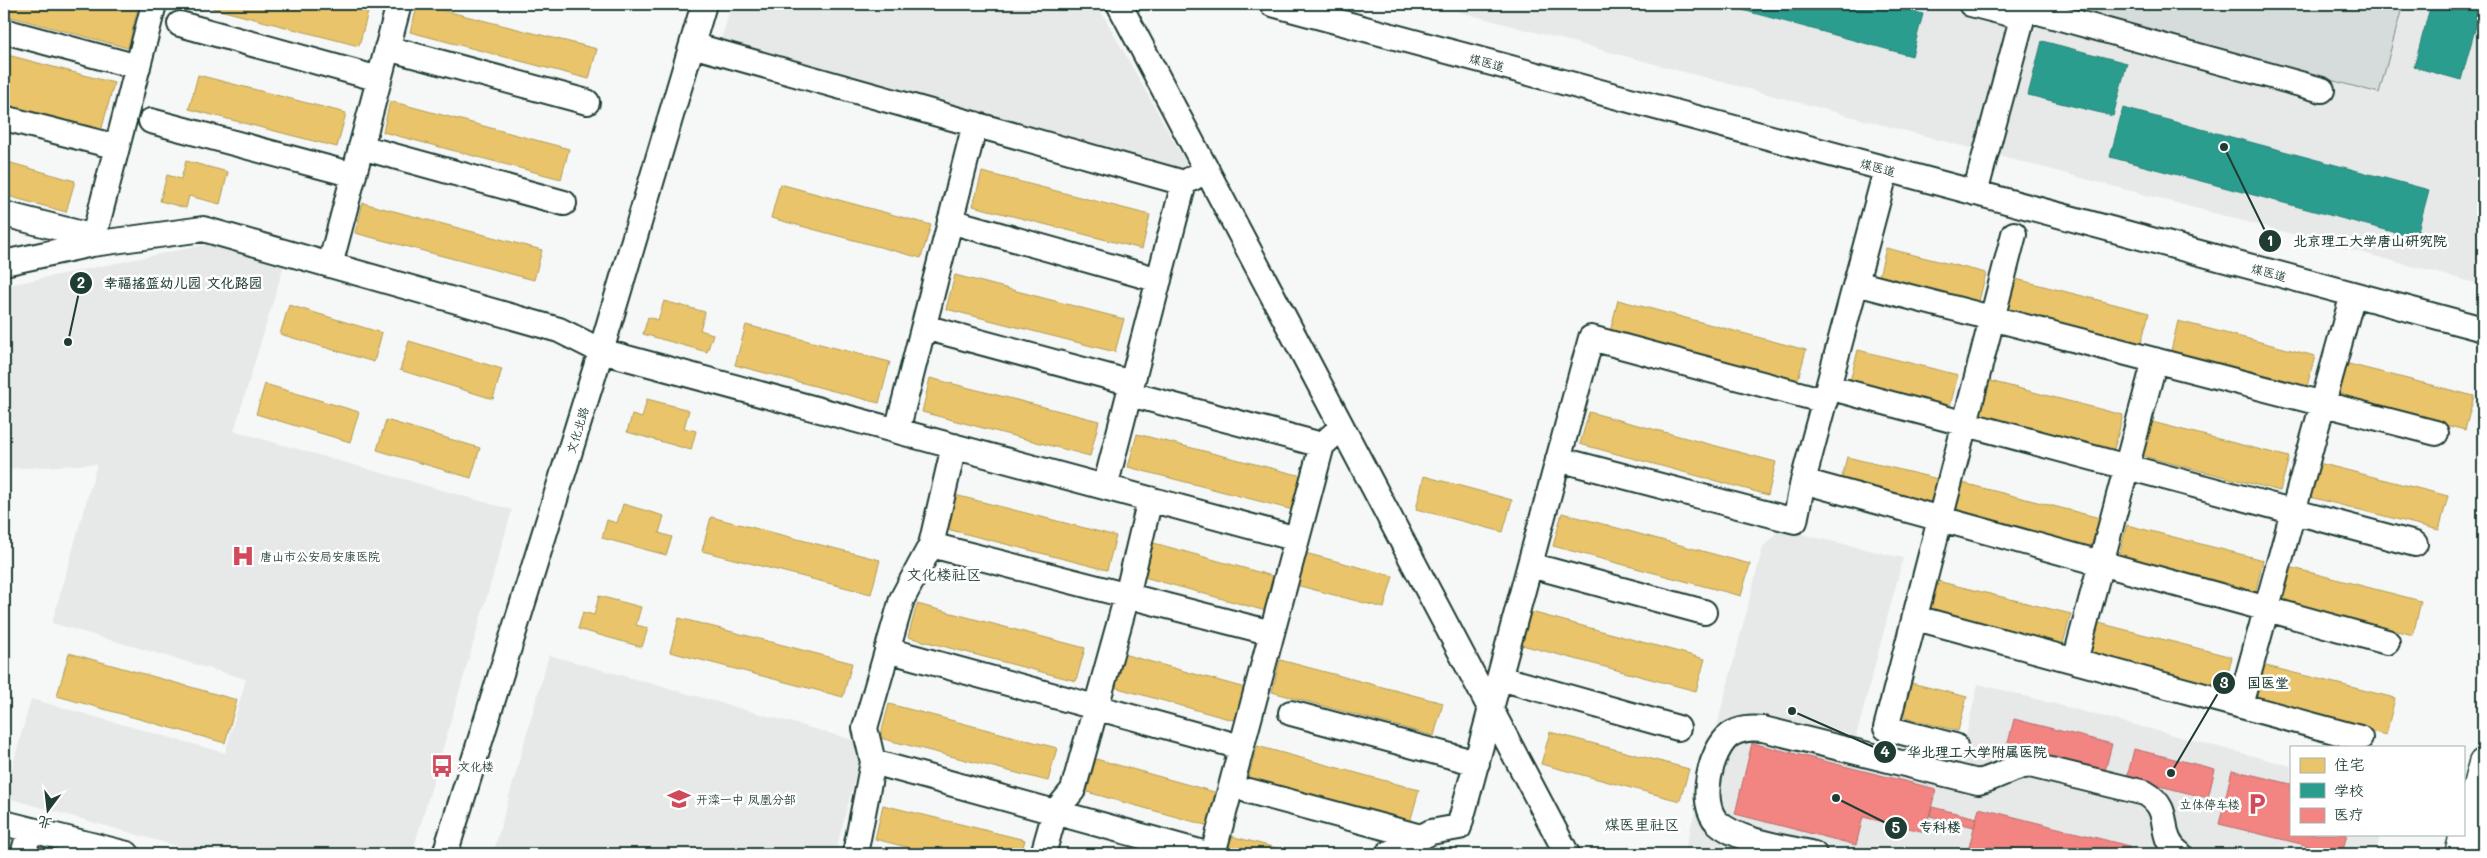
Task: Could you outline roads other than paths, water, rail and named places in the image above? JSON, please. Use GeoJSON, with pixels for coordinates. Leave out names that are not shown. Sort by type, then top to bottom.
{"type":"FeatureCollection","features":[{"type":"Feature","properties":{"kind":"main road"},"geometry":{"type":"LineString","coordinates":[[2464,835],[2483,763]]}},
{"type":"Feature","properties":{"kind":"main road"},"geometry":{"type":"LineString","coordinates":[[2459,854],[2464,836]]}},
{"type":"Feature","properties":{"kind":"street"},"geometry":{"type":"LineString","coordinates":[[93,240],[154,4]]}},
{"type":"Feature","properties":{"kind":"street"},"geometry":{"type":"LineString","coordinates":[[330,265],[399,4]]}},
{"type":"Feature","properties":{"kind":"street","name":"文化北路"},"geometry":{"type":"LineString","coordinates":[[445,854],[602,351],[704,4]]}},
{"type":"Feature","properties":{"kind":"street"},"geometry":{"type":"LineString","coordinates":[[1119,4],[1567,854]]}},
{"type":"Feature","properties":{"kind":"street","name":"煤医道"},"geometry":{"type":"LineString","coordinates":[[1272,4],[2483,329]]}},
{"type":"Feature","properties":{"kind":"street"},"geometry":{"type":"LineString","coordinates":[[1971,4],[2024,10],[2322,90]]}},
{"type":"Feature","properties":{"kind":"street"},"geometry":{"type":"LineString","coordinates":[[1975,194],[2024,10]]}},
{"type":"Feature","properties":{"kind":"street"},"geometry":{"type":"LineString","coordinates":[[180,24],[379,79]]}},
{"type":"Feature","properties":{"kind":"street"},"geometry":{"type":"LineString","coordinates":[[4,31],[138,67]]}},
{"type":"Feature","properties":{"kind":"street"},"geometry":{"type":"LineString","coordinates":[[692,45],[1184,183],[1207,170]]}},
{"type":"Feature","properties":{"kind":"street"},"geometry":{"type":"LineString","coordinates":[[387,48],[587,102]]}},
{"type":"Feature","properties":{"kind":"street"},"geometry":{"type":"LineString","coordinates":[[4,118],[117,147]]}},
{"type":"Feature","properties":{"kind":"street"},"geometry":{"type":"LineString","coordinates":[[151,121],[354,175]]}},
{"type":"Feature","properties":{"kind":"street"},"geometry":{"type":"LineString","coordinates":[[896,431],[975,124]]}},
{"type":"Feature","properties":{"kind":"street"},"geometry":{"type":"LineString","coordinates":[[361,147],[564,203]]}},
{"type":"Feature","properties":{"kind":"street"},"geometry":{"type":"LineString","coordinates":[[1558,459],[1795,521],[1803,481],[1886,170]]}},
{"type":"Feature","properties":{"kind":"street"},"geometry":{"type":"LineString","coordinates":[[1105,487],[1184,183]]}},
{"type":"Feature","properties":{"kind":"street"},"geometry":{"type":"LineString","coordinates":[[4,214],[93,240]]}},
{"type":"Feature","properties":{"kind":"street"},"geometry":{"type":"LineString","coordinates":[[950,221],[1159,280]]}},
{"type":"Feature","properties":{"kind":"street"},"geometry":{"type":"LineString","coordinates":[[4,263],[93,240],[204,229],[559,330],[602,351],[1298,539]]}},
{"type":"Feature","properties":{"kind":"street"},"geometry":{"type":"LineString","coordinates":[[1955,746],[1886,728],[2014,234]]}},
{"type":"Feature","properties":{"kind":"street"},"geometry":{"type":"LineString","coordinates":[[1856,282],[2436,433]]}},
{"type":"Feature","properties":{"kind":"street"},"geometry":{"type":"LineString","coordinates":[[2240,705],[2352,294]]}},
{"type":"Feature","properties":{"kind":"street"},"geometry":{"type":"LineString","coordinates":[[924,327],[1322,445]]}},
{"type":"Feature","properties":{"kind":"street"},"geometry":{"type":"LineString","coordinates":[[1388,854],[1431,832],[1459,828],[1591,338],[1827,394],[1966,423],[2415,544]]}},
{"type":"Feature","properties":{"kind":"street"},"geometry":{"type":"LineString","coordinates":[[2075,661],[2155,360]]}},
{"type":"Feature","properties":{"kind":"street"},"geometry":{"type":"LineString","coordinates":[[1213,854],[1322,445],[1342,427]]}},
{"type":"Feature","properties":{"kind":"street"},"geometry":{"type":"LineString","coordinates":[[858,854],[873,762],[865,728],[902,599],[930,545],[954,446]]}},
{"type":"Feature","properties":{"kind":"street"},"geometry":{"type":"LineString","coordinates":[[1803,481],[2387,642]]}},
{"type":"Feature","properties":{"kind":"street"},"geometry":{"type":"LineString","coordinates":[[1043,854],[1055,812],[1073,790],[1127,596],[1150,499]]}},
{"type":"Feature","properties":{"kind":"street"},"geometry":{"type":"LineString","coordinates":[[930,545],[1272,633]]}},
{"type":"Feature","properties":{"kind":"street"},"geometry":{"type":"LineString","coordinates":[[1530,565],[1704,612]]}},
{"type":"Feature","properties":{"kind":"street"},"geometry":{"type":"LineString","coordinates":[[1916,618],[2360,738]]}},
{"type":"Feature","properties":{"kind":"street"},"geometry":{"type":"LineString","coordinates":[[887,650],[1241,747]]}},
{"type":"Feature","properties":{"kind":"street"},"geometry":{"type":"LineString","coordinates":[[1500,678],[1678,728]]}},
{"type":"Feature","properties":{"kind":"street"},"geometry":{"type":"LineString","coordinates":[[1291,714],[1477,763]]}},
{"type":"Feature","properties":{"kind":"street"},"geometry":{"type":"LineString","coordinates":[[1814,854],[1770,849],[1737,835],[1724,828],[1715,820],[1708,807],[1707,788],[1715,754],[1723,742],[1739,730],[1763,729],[1978,782],[1989,780],[2015,766],[2030,765],[2146,793],[2159,805],[2164,815],[2165,836],[2172,848],[2180,854]]}},
{"type":"Feature","properties":{"kind":"street"},"geometry":{"type":"LineString","coordinates":[[873,762],[1207,854]]}},
{"type":"Feature","properties":{"kind":"street"},"geometry":{"type":"LineString","coordinates":[[1249,791],[1421,837]]}},
{"type":"Feature","properties":{"kind":"street"},"geometry":{"type":"LineString","coordinates":[[4,823],[30,830],[53,845],[127,854]]}},
{"type":"Feature","properties":{"kind":"street"},"geometry":{"type":"LineString","coordinates":[[23,854],[30,830]]}},
{"type":"Feature","properties":{"kind":"place","name":"北京理工大学唐山研究院"},"geometry":{"type":"Point","coordinates":[2224,147]}},
{"type":"Feature","properties":{"kind":"place","name":"幸福摇篮幼儿园 文化路园"},"geometry":{"type":"Point","coordinates":[68,342]}},
{"type":"Feature","properties":{"kind":"place","name":"唐山市公安局安康医院"},"geometry":{"type":"Point","coordinates":[243,556]}},
{"type":"Feature","properties":{"kind":"place","name":"华北理工大学附属医院"},"geometry":{"type":"Point","coordinates":[1792,711]}},
{"type":"Feature","properties":{"kind":"place","name":"文化楼"},"geometry":{"type":"Point","coordinates":[442,766]}},
{"type":"Feature","properties":{"kind":"place","name":"国医堂"},"geometry":{"type":"Point","coordinates":[2171,773]}},
{"type":"Feature","properties":{"kind":"place","name":"专科楼"},"geometry":{"type":"Point","coordinates":[1836,798]}},
{"type":"Feature","properties":{"kind":"place","name":"开滦一中 凤凰分部"},"geometry":{"type":"Point","coordinates":[679,799]}},
{"type":"Feature","properties":{"kind":"place","name":"立体停车楼"},"geometry":{"type":"Point","coordinates":[2257,804]}},
{"type":"Feature","properties":{"kind":"district","name":"文化楼社区"},"geometry":{"type":"Point","coordinates":[944,574]}},
{"type":"Feature","properties":{"kind":"district","name":"煤医里社区"},"geometry":{"type":"Point","coordinates":[1642,824]}}]}
